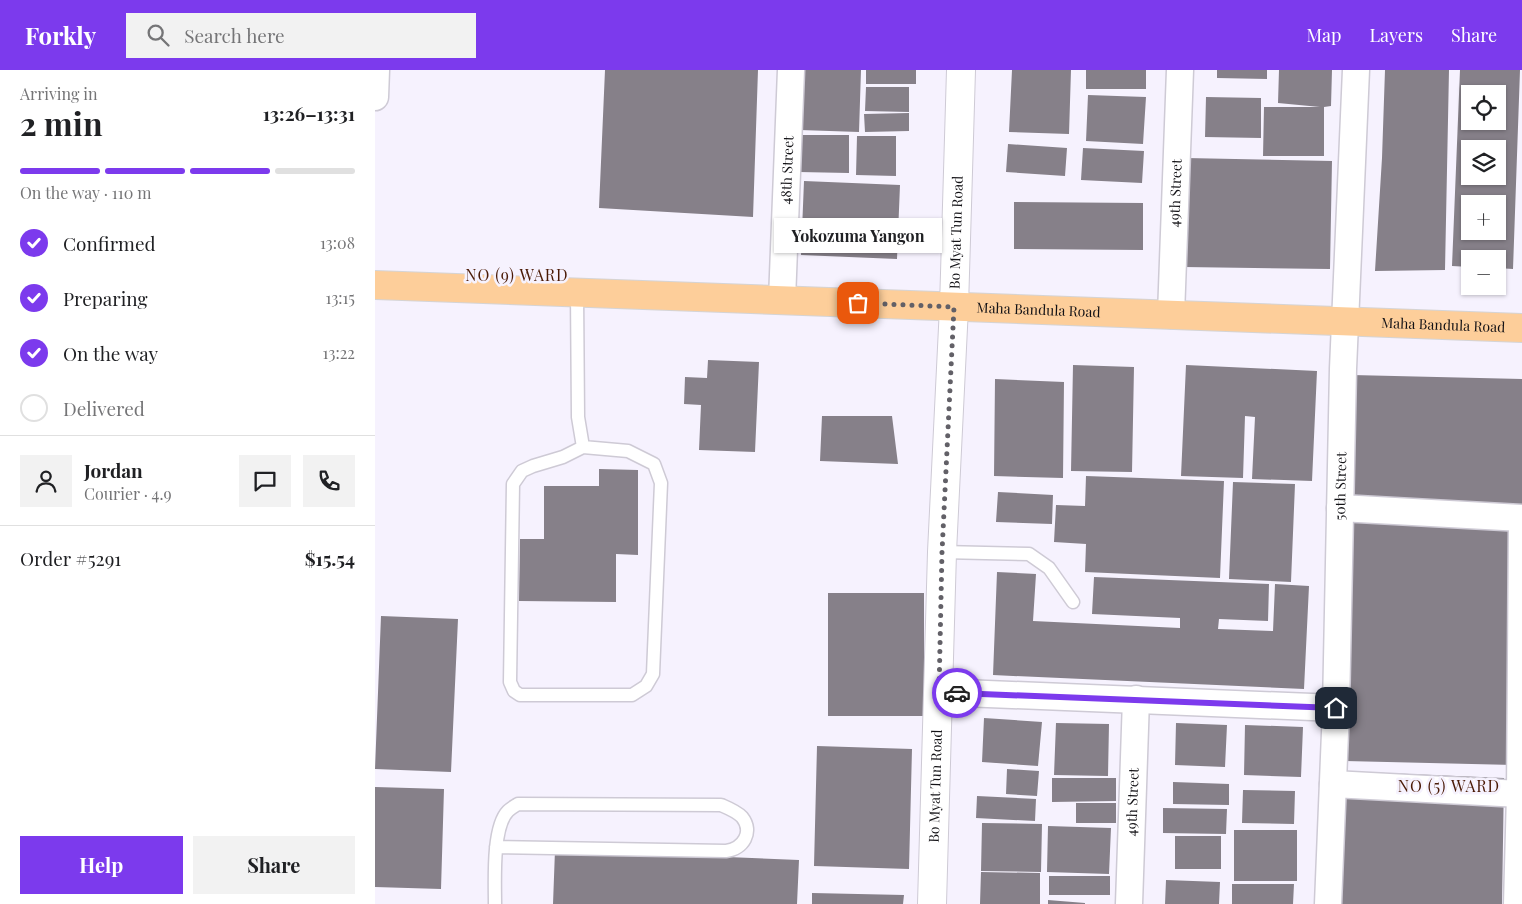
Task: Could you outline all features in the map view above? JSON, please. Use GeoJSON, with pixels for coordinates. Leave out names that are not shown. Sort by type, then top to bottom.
{"type":"FeatureCollection","features":[{"type":"Feature","properties":{"kind":"main road","name":"Bo Myat Tun Road"},"geometry":{"type":"LineString","coordinates":[[932,904],[942,552],[954,307],[961,70]]}},
{"type":"Feature","properties":{"kind":"main road","name":"Maha Bandula Road"},"geometry":{"type":"LineString","coordinates":[[375,286],[1171,315],[1346,315],[1522,328]]}},
{"type":"Feature","properties":{"kind":"street"},"geometry":{"type":"LineString","coordinates":[[375,97],[376,70]]}},
{"type":"Feature","properties":{"kind":"street","name":"48th Street"},"geometry":{"type":"LineString","coordinates":[[782,300],[791,70]]}},
{"type":"Feature","properties":{"kind":"street","name":"49th Street"},"geometry":{"type":"LineString","coordinates":[[1171,315],[1181,70]]}},
{"type":"Feature","properties":{"kind":"street","name":"50th Street"},"geometry":{"type":"LineString","coordinates":[[1328,904],[1336,708],[1346,315],[1357,70]]}},
{"type":"Feature","properties":{"kind":"street"},"geometry":{"type":"LineString","coordinates":[[1340,508],[1522,520],[1520,794],[1517,904]]}},
{"type":"Feature","properties":{"kind":"street"},"geometry":{"type":"LineString","coordinates":[[939,692],[1336,708]]}},
{"type":"Feature","properties":{"kind":"street","name":"49th Street"},"geometry":{"type":"LineString","coordinates":[[1129,904],[1136,699]]}},
{"type":"Feature","properties":{"kind":"street"},"geometry":{"type":"LineString","coordinates":[[1333,784],[1520,794]]}},
{"type":"Feature","properties":{"kind":"lane"},"geometry":{"type":"LineString","coordinates":[[577,293],[578,417],[583,447]]}},
{"type":"Feature","properties":{"kind":"lane"},"geometry":{"type":"LineString","coordinates":[[583,447],[628,451],[654,464],[661,483],[653,674],[645,686],[632,695],[520,694],[514,691],[510,682],[513,484],[522,471],[563,457],[583,447]]}},
{"type":"Feature","properties":{"kind":"lane"},"geometry":{"type":"LineString","coordinates":[[942,552],[1029,554],[1049,568],[1073,602]]}},
{"type":"Feature","properties":{"kind":"lane"},"geometry":{"type":"LineString","coordinates":[[495,904],[496,847],[499,830],[507,812],[518,804],[721,805],[742,817],[747,827],[745,842],[736,850],[726,851],[496,847]]}},
{"type":"Feature","properties":{"kind":"building"},"geometry":{"type":"Polygon","coordinates":[[[605,70],[758,70],[753,217],[599,208],[605,70]]]}},
{"type":"Feature","properties":{"kind":"building"},"geometry":{"type":"Polygon","coordinates":[[[802,70],[861,70],[859,132],[800,130],[802,70]]]}},
{"type":"Feature","properties":{"kind":"building"},"geometry":{"type":"Polygon","coordinates":[[[866,70],[916,70],[916,84],[866,84],[866,70]]]}},
{"type":"Feature","properties":{"kind":"building"},"geometry":{"type":"Polygon","coordinates":[[[1012,70],[1071,70],[1069,134],[1009,132],[1012,70]]]}},
{"type":"Feature","properties":{"kind":"building"},"geometry":{"type":"Polygon","coordinates":[[[1086,70],[1146,70],[1146,89],[1086,89],[1086,70]]]}},
{"type":"Feature","properties":{"kind":"building"},"geometry":{"type":"Polygon","coordinates":[[[1217,70],[1267,70],[1267,79],[1217,78],[1217,70]]]}},
{"type":"Feature","properties":{"kind":"building"},"geometry":{"type":"Polygon","coordinates":[[[1279,70],[1332,70],[1331,106],[1324,107],[1324,156],[1263,156],[1264,107],[1320,107],[1278,103],[1279,70]]]}},
{"type":"Feature","properties":{"kind":"building"},"geometry":{"type":"Polygon","coordinates":[[[1385,70],[1449,70],[1445,270],[1375,271],[1385,70]]]}},
{"type":"Feature","properties":{"kind":"building"},"geometry":{"type":"Polygon","coordinates":[[[1460,70],[1520,70],[1513,269],[1506,269],[1506,250],[1461,250],[1461,266],[1452,266],[1460,70]]]}},
{"type":"Feature","properties":{"kind":"building"},"geometry":{"type":"Polygon","coordinates":[[[866,87],[909,87],[909,112],[865,111],[866,87]]]}},
{"type":"Feature","properties":{"kind":"building"},"geometry":{"type":"Polygon","coordinates":[[[1088,95],[1146,97],[1143,144],[1086,141],[1088,95]]]}},
{"type":"Feature","properties":{"kind":"building"},"geometry":{"type":"Polygon","coordinates":[[[1206,97],[1261,98],[1261,138],[1205,137],[1206,97]]]}},
{"type":"Feature","properties":{"kind":"building"},"geometry":{"type":"Polygon","coordinates":[[[909,113],[909,131],[865,132],[864,114],[909,113]]]}},
{"type":"Feature","properties":{"kind":"building"},"geometry":{"type":"Polygon","coordinates":[[[800,135],[849,135],[849,173],[799,172],[800,135]]]}},
{"type":"Feature","properties":{"kind":"building"},"geometry":{"type":"Polygon","coordinates":[[[857,136],[896,136],[896,176],[856,175],[857,136]]]}},
{"type":"Feature","properties":{"kind":"building"},"geometry":{"type":"Polygon","coordinates":[[[1008,144],[1067,148],[1065,176],[1006,172],[1008,144]]]}},
{"type":"Feature","properties":{"kind":"building"},"geometry":{"type":"Polygon","coordinates":[[[1083,148],[1144,151],[1142,183],[1081,180],[1083,148]]]}},
{"type":"Feature","properties":{"kind":"building"},"geometry":{"type":"Polygon","coordinates":[[[1186,158],[1332,161],[1330,269],[1184,267],[1186,158]]]}},
{"type":"Feature","properties":{"kind":"building"},"geometry":{"type":"Polygon","coordinates":[[[804,181],[900,185],[897,259],[801,255],[804,181]]]}},
{"type":"Feature","properties":{"kind":"building"},"geometry":{"type":"Polygon","coordinates":[[[1014,202],[1143,203],[1143,250],[1014,249],[1014,202]]]}},
{"type":"Feature","properties":{"kind":"building"},"geometry":{"type":"Polygon","coordinates":[[[708,360],[759,362],[755,452],[699,450],[701,405],[684,404],[685,377],[707,378],[708,360]]]}},
{"type":"Feature","properties":{"kind":"building"},"geometry":{"type":"Polygon","coordinates":[[[1073,365],[1134,367],[1132,472],[1071,471],[1073,365]]]}},
{"type":"Feature","properties":{"kind":"building"},"geometry":{"type":"Polygon","coordinates":[[[1186,365],[1317,371],[1312,481],[1252,479],[1255,417],[1245,416],[1243,478],[1181,476],[1186,365]]]}},
{"type":"Feature","properties":{"kind":"building"},"geometry":{"type":"Polygon","coordinates":[[[1352,375],[1522,379],[1522,519],[1514,765],[1345,761],[1352,375]]]}},
{"type":"Feature","properties":{"kind":"building"},"geometry":{"type":"Polygon","coordinates":[[[995,379],[1064,382],[1063,478],[994,476],[995,379]]]}},
{"type":"Feature","properties":{"kind":"building"},"geometry":{"type":"Polygon","coordinates":[[[822,416],[892,416],[898,464],[820,461],[822,416]]]}},
{"type":"Feature","properties":{"kind":"building"},"geometry":{"type":"Polygon","coordinates":[[[599,469],[638,470],[638,555],[616,554],[616,602],[519,601],[520,539],[544,539],[544,486],[599,486],[599,469]]]}},
{"type":"Feature","properties":{"kind":"building"},"geometry":{"type":"Polygon","coordinates":[[[1086,476],[1224,481],[1220,578],[1085,572],[1086,544],[1054,542],[1056,505],[1085,506],[1086,476]]]}},
{"type":"Feature","properties":{"kind":"building"},"geometry":{"type":"Polygon","coordinates":[[[1233,482],[1295,484],[1291,582],[1229,579],[1233,482]]]}},
{"type":"Feature","properties":{"kind":"building"},"geometry":{"type":"Polygon","coordinates":[[[998,492],[1053,495],[1052,524],[996,522],[998,492]]]}},
{"type":"Feature","properties":{"kind":"building"},"geometry":{"type":"Polygon","coordinates":[[[997,572],[1036,574],[1033,621],[1180,628],[1180,618],[1092,614],[1094,577],[1269,584],[1268,621],[1219,619],[1218,629],[1273,631],[1275,584],[1309,586],[1304,689],[993,675],[997,572]]]}},
{"type":"Feature","properties":{"kind":"building"},"geometry":{"type":"Polygon","coordinates":[[[828,593],[924,593],[924,716],[828,716],[828,593]]]}},
{"type":"Feature","properties":{"kind":"building"},"geometry":{"type":"Polygon","coordinates":[[[381,616],[458,619],[451,772],[375,769],[381,616]]]}},
{"type":"Feature","properties":{"kind":"building"},"geometry":{"type":"Polygon","coordinates":[[[984,718],[1042,722],[1038,766],[982,762],[984,718]]]}},
{"type":"Feature","properties":{"kind":"building"},"geometry":{"type":"Polygon","coordinates":[[[1056,723],[1109,724],[1108,776],[1054,775],[1056,723]]]}},
{"type":"Feature","properties":{"kind":"building"},"geometry":{"type":"Polygon","coordinates":[[[1176,723],[1227,725],[1225,767],[1175,765],[1176,723]]]}},
{"type":"Feature","properties":{"kind":"building"},"geometry":{"type":"Polygon","coordinates":[[[1245,725],[1303,727],[1301,777],[1244,775],[1245,725]]]}},
{"type":"Feature","properties":{"kind":"building"},"geometry":{"type":"Polygon","coordinates":[[[817,746],[912,749],[909,869],[814,866],[817,746]]]}},
{"type":"Feature","properties":{"kind":"building"},"geometry":{"type":"Polygon","coordinates":[[[1007,769],[1039,771],[1037,796],[1006,794],[1007,769]]]}},
{"type":"Feature","properties":{"kind":"building"},"geometry":{"type":"Polygon","coordinates":[[[1338,771],[1504,778],[1502,904],[1334,904],[1338,771]]]}},
{"type":"Feature","properties":{"kind":"building"},"geometry":{"type":"Polygon","coordinates":[[[1052,778],[1116,778],[1116,801],[1052,802],[1052,778]]]}},
{"type":"Feature","properties":{"kind":"building"},"geometry":{"type":"Polygon","coordinates":[[[1173,782],[1229,784],[1229,805],[1173,804],[1173,782]]]}},
{"type":"Feature","properties":{"kind":"building"},"geometry":{"type":"Polygon","coordinates":[[[375,787],[444,789],[441,889],[375,887],[375,787]]]}},
{"type":"Feature","properties":{"kind":"building"},"geometry":{"type":"Polygon","coordinates":[[[1243,790],[1295,791],[1294,824],[1242,823],[1243,790]]]}},
{"type":"Feature","properties":{"kind":"building"},"geometry":{"type":"Polygon","coordinates":[[[977,796],[1036,799],[1035,821],[976,818],[977,796]]]}},
{"type":"Feature","properties":{"kind":"building"},"geometry":{"type":"Polygon","coordinates":[[[1076,803],[1116,803],[1116,823],[1076,823],[1076,803]]]}},
{"type":"Feature","properties":{"kind":"building"},"geometry":{"type":"Polygon","coordinates":[[[1163,808],[1227,809],[1226,834],[1163,833],[1163,808]]]}},
{"type":"Feature","properties":{"kind":"building"},"geometry":{"type":"Polygon","coordinates":[[[982,823],[1042,824],[1041,872],[981,871],[982,823]]]}},
{"type":"Feature","properties":{"kind":"building"},"geometry":{"type":"Polygon","coordinates":[[[1048,826],[1111,828],[1109,874],[1047,872],[1048,826]]]}},
{"type":"Feature","properties":{"kind":"building"},"geometry":{"type":"Polygon","coordinates":[[[1234,830],[1297,830],[1297,881],[1234,881],[1234,830]]]}},
{"type":"Feature","properties":{"kind":"building"},"geometry":{"type":"Polygon","coordinates":[[[1175,836],[1221,836],[1221,869],[1175,869],[1175,836]]]}},
{"type":"Feature","properties":{"kind":"building"},"geometry":{"type":"Polygon","coordinates":[[[555,850],[799,860],[797,904],[553,904],[555,850]]]}},
{"type":"Feature","properties":{"kind":"building"},"geometry":{"type":"Polygon","coordinates":[[[981,872],[1040,873],[1040,904],[980,904],[981,872]]]}},
{"type":"Feature","properties":{"kind":"building"},"geometry":{"type":"Polygon","coordinates":[[[1049,876],[1110,876],[1110,895],[1049,895],[1049,876]]]}},
{"type":"Feature","properties":{"kind":"building"},"geometry":{"type":"Polygon","coordinates":[[[1166,880],[1220,882],[1219,904],[1165,904],[1166,880]]]}},
{"type":"Feature","properties":{"kind":"building"},"geometry":{"type":"Polygon","coordinates":[[[1232,884],[1294,884],[1293,904],[1232,904],[1232,884]]]}},
{"type":"Feature","properties":{"kind":"building"},"geometry":{"type":"Polygon","coordinates":[[[812,893],[904,895],[903,904],[812,904],[812,893]]]}},
{"type":"Feature","properties":{"kind":"building"},"geometry":{"type":"Polygon","coordinates":[[[1048,900],[1085,903],[1085,904],[1048,904],[1048,900]]]}},
{"type":"Feature","properties":{"kind":"way so far"},"geometry":{"type":"LineString","coordinates":[[858,303],[954,307],[942,552],[939,692],[957,693]]}},
{"type":"Feature","properties":{"kind":"place","name":"Yokozuma Yangon"},"geometry":{"type":"Point","coordinates":[858,303]}},
{"type":"Feature","properties":{"kind":"district","name":"NO (9) WARD"},"geometry":{"type":"Point","coordinates":[517,275]}},
{"type":"Feature","properties":{"kind":"district","name":"NO (5) WARD"},"geometry":{"type":"Point","coordinates":[1449,786]}},
{"type":"Feature","properties":{"kind":"route"},"geometry":{"type":"LineString","coordinates":[[957,693],[1336,708]]}}]}
